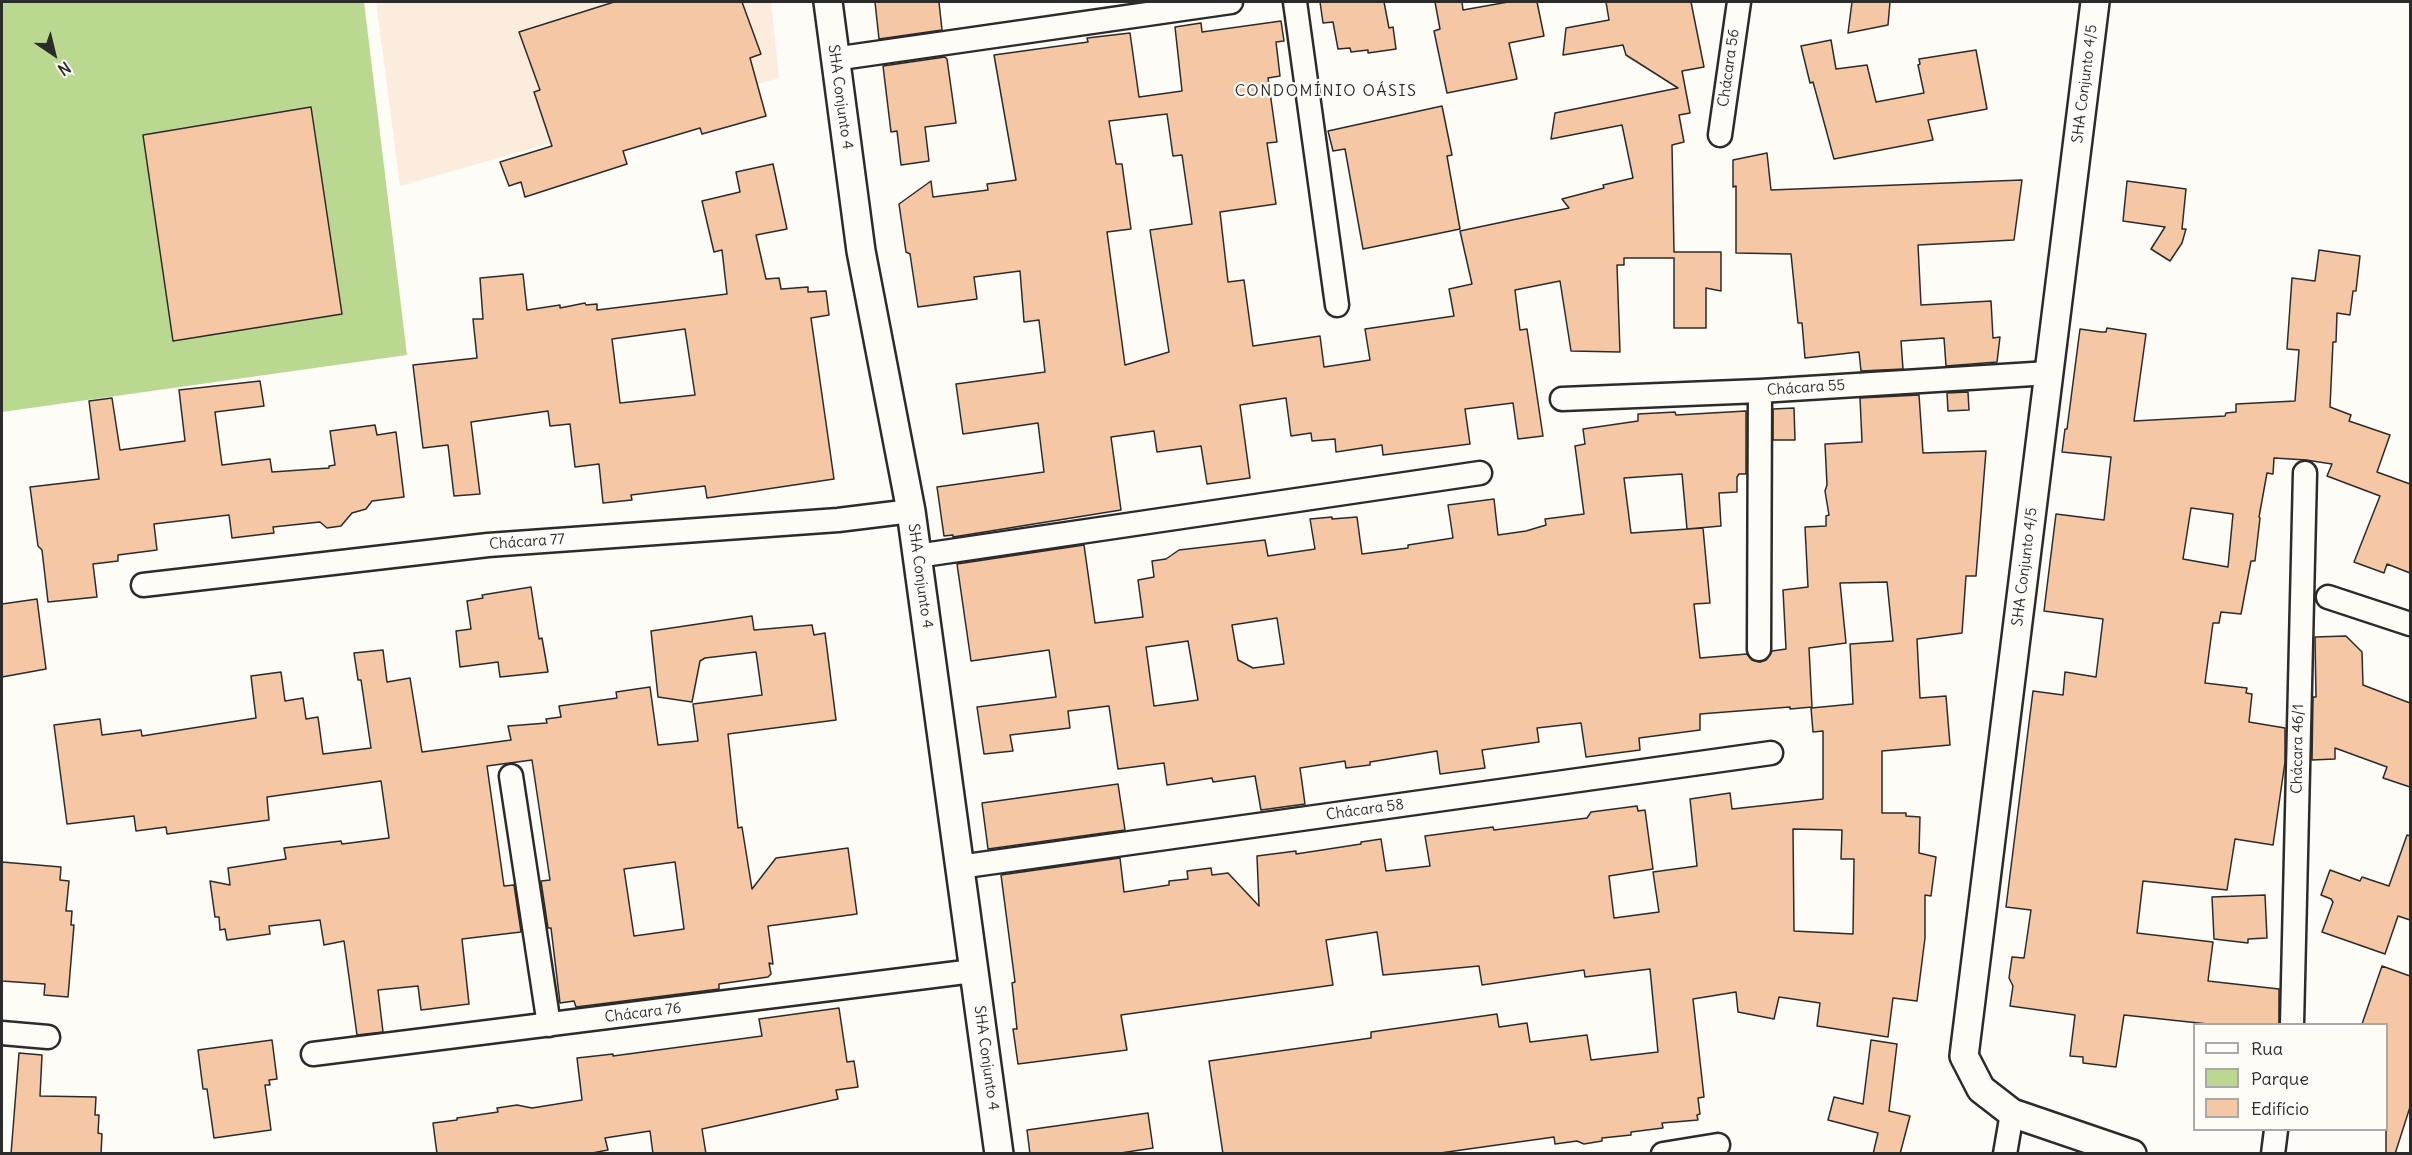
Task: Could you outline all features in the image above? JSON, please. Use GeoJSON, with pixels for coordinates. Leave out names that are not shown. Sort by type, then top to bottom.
{"type":"FeatureCollection","features":[{"type":"Feature","properties":{"kind":"street","name":"SHA Conjunto 4"},"geometry":{"type":"LineString","coordinates":[[828,2],[861,251],[911,511],[999,1154]]}},
{"type":"Feature","properties":{"kind":"street"},"geometry":{"type":"LineString","coordinates":[[834,59],[1231,2]]}},
{"type":"Feature","properties":{"kind":"street"},"geometry":{"type":"LineString","coordinates":[[1295,2],[1337,305]]}},
{"type":"Feature","properties":{"kind":"street","name":"Chácara 56"},"geometry":{"type":"LineString","coordinates":[[1720,135],[1739,2]]}},
{"type":"Feature","properties":{"kind":"street","name":"SHA Conjunto 4/5"},"geometry":{"type":"LineString","coordinates":[[2095,2],[1964,1056],[1981,1089],[2012,1113],[2132,1154]]}},
{"type":"Feature","properties":{"kind":"street","name":"Chácara 55"},"geometry":{"type":"LineString","coordinates":[[1562,399],[1760,391],[2049,373]]}},
{"type":"Feature","properties":{"kind":"street"},"geometry":{"type":"LineString","coordinates":[[1759,649],[1760,391]]}},
{"type":"Feature","properties":{"kind":"street"},"geometry":{"type":"LineString","coordinates":[[917,556],[1480,473]]}},
{"type":"Feature","properties":{"kind":"street","name":"Chácara 46/1"},"geometry":{"type":"LineString","coordinates":[[2292,1023],[2305,473]]}},
{"type":"Feature","properties":{"kind":"street","name":"Chácara 77"},"geometry":{"type":"LineString","coordinates":[[143,585],[488,545],[838,520],[911,511]]}},
{"type":"Feature","properties":{"kind":"street"},"geometry":{"type":"LineString","coordinates":[[2328,597],[2410,624]]}},
{"type":"Feature","properties":{"kind":"street","name":"Chácara 58"},"geometry":{"type":"LineString","coordinates":[[959,867],[1771,753]]}},
{"type":"Feature","properties":{"kind":"street"},"geometry":{"type":"LineString","coordinates":[[511,776],[549,1025]]}},
{"type":"Feature","properties":{"kind":"street","name":"Chácara 76"},"geometry":{"type":"LineString","coordinates":[[313,1054],[973,971]]}},
{"type":"Feature","properties":{"kind":"street"},"geometry":{"type":"LineString","coordinates":[[2,1033],[48,1037]]}},
{"type":"Feature","properties":{"kind":"street"},"geometry":{"type":"LineString","coordinates":[[2005,1154],[2012,1113]]}},
{"type":"Feature","properties":{"kind":"street"},"geometry":{"type":"LineString","coordinates":[[2273,1154],[2276,1131]]}},
{"type":"Feature","properties":{"kind":"street"},"geometry":{"type":"LineString","coordinates":[[1663,1154],[1718,1145]]}},
{"type":"Feature","properties":{"kind":"shaded area"},"geometry":{"type":"Polygon","coordinates":[[[376,2],[771,2],[779,78],[400,186],[376,2]]]}},
{"type":"Feature","properties":{"kind":"green space"},"geometry":{"type":"Polygon","coordinates":[[[2,2],[364,2],[407,355],[2,412],[2,2]]]}},
{"type":"Feature","properties":{"kind":"building"},"geometry":{"type":"Polygon","coordinates":[[[614,2],[742,2],[761,54],[750,58],[766,116],[702,134],[700,128],[623,151],[627,164],[525,197],[521,182],[509,186],[500,162],[552,146],[534,92],[540,90],[519,32],[614,2]]]}},
{"type":"Feature","properties":{"kind":"building"},"geometry":{"type":"Polygon","coordinates":[[[875,2],[939,2],[942,30],[879,39],[875,2]]]}},
{"type":"Feature","properties":{"kind":"building"},"geometry":{"type":"Polygon","coordinates":[[[1320,2],[1384,2],[1389,28],[1393,27],[1396,49],[1368,53],[1368,50],[1351,52],[1350,48],[1338,49],[1333,22],[1323,23],[1320,2]]]}},
{"type":"Feature","properties":{"kind":"building"},"geometry":{"type":"Polygon","coordinates":[[[1435,2],[1462,2],[1463,10],[1508,2],[1537,2],[1544,36],[1509,43],[1517,79],[1447,93],[1434,31],[1440,29],[1435,2]]]}},
{"type":"Feature","properties":{"kind":"building"},"geometry":{"type":"Polygon","coordinates":[[[1606,2],[1691,2],[1704,67],[1682,71],[1690,113],[1679,115],[1684,142],[1672,145],[1674,252],[1721,252],[1721,291],[1706,288],[1706,328],[1674,328],[1674,258],[1624,258],[1624,265],[1617,265],[1620,352],[1571,351],[1560,281],[1515,290],[1520,330],[1527,329],[1543,436],[1518,439],[1513,403],[1465,409],[1470,444],[1383,455],[1382,445],[1336,452],[1335,439],[1312,441],[1311,433],[1291,436],[1286,398],[1240,405],[1250,478],[1207,484],[1201,446],[1157,452],[1154,431],[1111,437],[1121,510],[953,537],[953,535],[944,536],[937,487],[1044,472],[1038,423],[963,434],[956,384],[1045,372],[1039,320],[1024,322],[1020,271],[974,277],[977,299],[918,307],[910,254],[906,252],[899,204],[931,181],[933,197],[988,190],[987,184],[1016,180],[994,55],[1088,42],[1087,38],[1130,33],[1139,97],[1182,91],[1175,27],[1201,23],[1202,32],[1281,21],[1284,41],[1276,42],[1280,76],[1268,78],[1277,142],[1267,143],[1276,204],[1220,212],[1228,282],[1244,280],[1253,346],[1320,336],[1324,367],[1370,360],[1365,329],[1454,316],[1449,289],[1472,284],[1460,231],[1569,208],[1562,199],[1633,178],[1622,125],[1551,139],[1555,113],[1678,88],[1626,55],[1623,45],[1563,55],[1566,28],[1609,20],[1606,2]],[[1167,114],[1109,121],[1116,164],[1122,164],[1131,229],[1107,232],[1125,365],[1169,352],[1150,230],[1192,224],[1182,155],[1173,156],[1167,114]]]}},
{"type":"Feature","properties":{"kind":"building"},"geometry":{"type":"Polygon","coordinates":[[[1852,2],[1890,2],[1888,25],[1848,33],[1852,2]]]}},
{"type":"Feature","properties":{"kind":"building"},"geometry":{"type":"Polygon","coordinates":[[[1831,40],[1836,69],[1867,65],[1876,102],[1924,93],[1918,65],[1920,64],[1919,59],[1976,50],[1987,109],[1928,120],[1933,140],[1834,159],[1801,46],[1831,40]]]}},
{"type":"Feature","properties":{"kind":"building"},"geometry":{"type":"Polygon","coordinates":[[[945,57],[956,123],[925,127],[929,161],[901,165],[897,131],[891,132],[883,66],[945,57]]]}},
{"type":"Feature","properties":{"kind":"building"},"geometry":{"type":"Polygon","coordinates":[[[1442,106],[1452,155],[1447,156],[1460,229],[1363,249],[1345,149],[1333,151],[1328,131],[1442,106]]]}},
{"type":"Feature","properties":{"kind":"building"},"geometry":{"type":"Polygon","coordinates":[[[311,107],[342,314],[173,341],[143,135],[311,107]]]}},
{"type":"Feature","properties":{"kind":"building"},"geometry":{"type":"Polygon","coordinates":[[[1767,153],[1771,190],[2022,180],[2014,240],[1918,245],[1921,305],[1991,301],[1993,338],[2000,337],[1997,362],[1946,366],[1944,338],[1901,341],[1903,369],[1861,371],[1859,352],[1805,358],[1802,323],[1798,323],[1791,254],[1736,253],[1736,186],[1733,187],[1733,160],[1767,153]]]}},
{"type":"Feature","properties":{"kind":"building"},"geometry":{"type":"Polygon","coordinates":[[[773,164],[787,229],[756,235],[766,279],[779,278],[781,289],[808,287],[808,292],[826,291],[829,315],[811,318],[834,479],[707,498],[705,486],[631,495],[632,500],[603,503],[599,464],[575,467],[570,424],[550,426],[548,411],[471,422],[480,494],[454,496],[448,445],[423,448],[413,365],[477,358],[473,319],[483,319],[480,278],[523,274],[527,310],[560,305],[560,308],[585,303],[586,305],[597,304],[597,310],[727,294],[722,250],[714,252],[702,201],[740,192],[736,172],[773,164]],[[685,329],[612,339],[620,403],[695,395],[685,329]]]}},
{"type":"Feature","properties":{"kind":"building"},"geometry":{"type":"Polygon","coordinates":[[[2127,181],[2186,189],[2182,229],[2186,229],[2182,243],[2170,261],[2151,249],[2165,227],[2123,221],[2127,181]]]}},
{"type":"Feature","properties":{"kind":"building"},"geometry":{"type":"Polygon","coordinates":[[[2319,250],[2360,256],[2356,291],[2353,291],[2350,315],[2337,313],[2336,342],[2333,342],[2330,407],[2351,415],[2349,421],[2390,435],[2377,472],[2410,484],[2410,573],[2387,564],[2384,573],[2354,562],[2380,496],[2327,476],[2332,464],[2274,458],[2273,474],[2267,473],[2259,517],[2255,561],[2251,561],[2241,614],[2221,612],[2219,623],[2213,623],[2205,683],[2247,688],[2246,693],[2252,694],[2249,722],[2285,728],[2285,762],[2273,845],[2235,839],[2227,890],[2143,881],[2137,933],[2213,942],[2208,981],[2279,989],[2279,1023],[2199,1023],[2124,1015],[2116,1067],[2083,1063],[2083,1057],[2070,1056],[2075,1015],[2010,1006],[2013,986],[2009,978],[2012,957],[2024,958],[2031,910],[2006,907],[2033,691],[2063,695],[2065,672],[2096,677],[2103,619],[2044,611],[2056,514],[2104,520],[2111,457],[2062,452],[2080,329],[2106,332],[2107,328],[2146,334],[2134,421],[2225,416],[2226,413],[2236,412],[2236,404],[2295,401],[2299,350],[2287,349],[2292,278],[2315,281],[2319,250]],[[2191,508],[2183,559],[2228,567],[2233,514],[2191,508]]]}},
{"type":"Feature","properties":{"kind":"building"},"geometry":{"type":"Polygon","coordinates":[[[260,381],[264,406],[215,412],[222,465],[270,459],[272,472],[329,468],[335,465],[330,431],[375,425],[377,435],[396,432],[404,497],[372,501],[366,509],[352,513],[341,526],[327,528],[320,522],[273,527],[274,533],[232,538],[229,515],[154,524],[157,550],[118,555],[118,561],[93,564],[97,597],[48,602],[42,550],[38,546],[30,487],[99,479],[89,401],[112,398],[120,450],[185,441],[179,390],[260,381]]]}},
{"type":"Feature","properties":{"kind":"building"},"geometry":{"type":"Polygon","coordinates":[[[1968,392],[1969,410],[1948,411],[1947,393],[1968,392]]]}},
{"type":"Feature","properties":{"kind":"building"},"geometry":{"type":"Polygon","coordinates":[[[1919,395],[1923,453],[1986,451],[1976,576],[1966,576],[1962,633],[1917,639],[1920,698],[1946,696],[1950,745],[1882,751],[1882,813],[1906,813],[1906,816],[1920,817],[1919,853],[1936,857],[1931,896],[1925,895],[1925,938],[1917,1001],[1893,998],[1888,1037],[1817,1026],[1820,1003],[1779,997],[1774,1019],[1738,1012],[1736,992],[1693,999],[1704,1097],[1698,1098],[1700,1114],[1697,1115],[1698,1120],[1662,1123],[1663,1128],[1631,1132],[1631,1135],[1602,1138],[1602,1141],[1584,1144],[1577,1141],[1555,1144],[1554,1137],[1433,1154],[1223,1154],[1209,1061],[1371,1038],[1371,1032],[1497,1014],[1499,1027],[1527,1023],[1530,1042],[1587,1035],[1591,1060],[1658,1052],[1650,969],[1585,977],[1584,970],[1482,985],[1479,966],[1383,975],[1377,932],[1326,940],[1333,985],[1121,1015],[1127,1050],[1018,1064],[1013,1029],[1017,1029],[1012,983],[1015,982],[1001,875],[1120,858],[1124,892],[1169,885],[1169,881],[1188,879],[1187,871],[1211,868],[1212,875],[1228,873],[1259,906],[1257,856],[1296,851],[1296,854],[1381,839],[1386,871],[1430,866],[1425,836],[1587,818],[1591,812],[1637,806],[1638,811],[1645,810],[1653,869],[1609,876],[1614,918],[1659,912],[1653,872],[1697,866],[1690,799],[1730,793],[1732,809],[1823,799],[1823,731],[1813,732],[1811,708],[1853,704],[1850,644],[1893,641],[1887,582],[1840,583],[1846,643],[1809,648],[1812,707],[1700,714],[1700,730],[1639,738],[1640,750],[1586,757],[1581,723],[1537,728],[1539,742],[1482,750],[1485,768],[1440,774],[1437,751],[1346,768],[1345,761],[1300,768],[1305,804],[1261,810],[1255,776],[1213,782],[1212,778],[1167,785],[1164,763],[1118,769],[1109,706],[1068,711],[1070,728],[1010,735],[1013,751],[984,754],[977,707],[1056,697],[1049,650],[971,661],[957,564],[1084,545],[1095,623],[1143,617],[1138,580],[1154,577],[1152,561],[1166,559],[1179,550],[1265,540],[1268,556],[1315,549],[1310,519],[1332,517],[1332,519],[1357,517],[1362,554],[1408,548],[1408,545],[1453,538],[1448,505],[1494,499],[1498,535],[1526,531],[1546,525],[1545,519],[1584,514],[1575,446],[1585,444],[1583,429],[1638,421],[1638,414],[1675,412],[1676,415],[1746,411],[1746,474],[1739,474],[1737,477],[1737,492],[1719,493],[1721,526],[1687,529],[1682,474],[1624,478],[1631,533],[1703,528],[1710,603],[1694,604],[1700,658],[1747,654],[1752,660],[1760,662],[1766,660],[1772,651],[1786,649],[1783,590],[1808,587],[1805,527],[1826,526],[1826,516],[1829,515],[1825,491],[1827,485],[1825,444],[1862,442],[1860,398],[1919,395]],[[1277,618],[1232,625],[1238,660],[1253,668],[1284,664],[1277,618]],[[1188,641],[1146,647],[1154,706],[1198,700],[1188,641]],[[1793,829],[1794,931],[1853,934],[1854,859],[1841,859],[1842,830],[1793,829]]]}},
{"type":"Feature","properties":{"kind":"building"},"geometry":{"type":"Polygon","coordinates":[[[1794,408],[1795,440],[1773,440],[1773,409],[1794,408]]]}},
{"type":"Feature","properties":{"kind":"building"},"geometry":{"type":"Polygon","coordinates":[[[531,587],[539,639],[542,638],[548,672],[500,677],[498,662],[460,667],[456,631],[471,629],[467,601],[483,598],[482,595],[531,587]]]}},
{"type":"Feature","properties":{"kind":"building"},"geometry":{"type":"Polygon","coordinates":[[[37,599],[46,669],[2,677],[2,604],[37,599]]]}},
{"type":"Feature","properties":{"kind":"building"},"geometry":{"type":"Polygon","coordinates":[[[752,616],[754,630],[812,625],[814,635],[825,633],[836,720],[728,734],[738,828],[742,827],[752,889],[776,858],[848,848],[857,914],[768,926],[773,964],[769,963],[771,974],[768,977],[719,984],[719,989],[576,1007],[574,1001],[560,1003],[551,928],[548,928],[541,881],[550,880],[532,760],[487,766],[504,886],[514,885],[521,932],[462,939],[469,1004],[421,1010],[418,986],[378,990],[383,1032],[357,1035],[344,941],[324,945],[320,920],[269,926],[270,934],[227,940],[225,929],[220,930],[219,917],[215,917],[210,881],[230,885],[228,868],[286,859],[284,848],[389,838],[381,781],[267,797],[269,820],[167,834],[166,827],[136,831],[134,816],[67,824],[54,725],[100,719],[102,735],[141,730],[142,736],[256,718],[251,676],[281,672],[285,701],[303,698],[306,719],[318,717],[323,754],[371,748],[361,680],[358,680],[354,653],[383,650],[387,682],[410,678],[422,752],[511,740],[508,726],[547,723],[546,719],[561,717],[559,706],[617,698],[616,692],[650,687],[658,745],[698,741],[693,704],[762,695],[756,652],[705,658],[700,661],[692,702],[658,697],[651,631],[752,616]],[[675,862],[624,869],[634,936],[684,929],[675,862]]]}},
{"type":"Feature","properties":{"kind":"building"},"geometry":{"type":"Polygon","coordinates":[[[2346,636],[2362,652],[2363,685],[2410,703],[2410,787],[2383,778],[2387,767],[2335,748],[2335,759],[2312,760],[2313,697],[2316,697],[2315,637],[2346,636]]]}},
{"type":"Feature","properties":{"kind":"building"},"geometry":{"type":"Polygon","coordinates":[[[1118,784],[1125,830],[988,849],[982,803],[1118,784]]]}},
{"type":"Feature","properties":{"kind":"building"},"geometry":{"type":"Polygon","coordinates":[[[2407,835],[2410,836],[2410,920],[2398,916],[2385,954],[2322,932],[2333,902],[2321,895],[2330,870],[2360,881],[2362,877],[2389,886],[2407,835]]]}},
{"type":"Feature","properties":{"kind":"building"},"geometry":{"type":"Polygon","coordinates":[[[2,862],[61,867],[60,880],[69,881],[66,911],[72,911],[71,925],[74,925],[68,997],[44,995],[45,984],[2,981],[2,862]]]}},
{"type":"Feature","properties":{"kind":"building"},"geometry":{"type":"Polygon","coordinates":[[[2265,895],[2267,938],[2248,939],[2248,943],[2214,939],[2212,897],[2265,895]]]}},
{"type":"Feature","properties":{"kind":"building"},"geometry":{"type":"Polygon","coordinates":[[[2382,966],[2410,976],[2410,1107],[2395,1154],[2386,1154],[2388,1023],[2362,1023],[2382,966]]]}},
{"type":"Feature","properties":{"kind":"building"},"geometry":{"type":"Polygon","coordinates":[[[839,1008],[847,1062],[854,1061],[858,1087],[836,1090],[838,1099],[702,1129],[706,1154],[653,1154],[650,1131],[605,1138],[608,1150],[587,1154],[437,1154],[433,1123],[498,1112],[497,1108],[517,1105],[532,1108],[582,1100],[577,1058],[613,1054],[613,1056],[762,1036],[759,1019],[839,1008]]]}},
{"type":"Feature","properties":{"kind":"building"},"geometry":{"type":"Polygon","coordinates":[[[272,1040],[277,1079],[269,1080],[270,1085],[265,1085],[271,1130],[214,1138],[207,1089],[203,1089],[198,1050],[272,1040]]]}},
{"type":"Feature","properties":{"kind":"building"},"geometry":{"type":"Polygon","coordinates":[[[1871,1040],[1897,1044],[1889,1111],[1910,1116],[1900,1154],[1873,1154],[1878,1133],[1828,1120],[1834,1097],[1863,1104],[1871,1040]]]}},
{"type":"Feature","properties":{"kind":"building"},"geometry":{"type":"Polygon","coordinates":[[[19,1053],[42,1055],[40,1096],[96,1097],[95,1115],[99,1115],[98,1133],[102,1134],[101,1154],[11,1154],[19,1053]]]}},
{"type":"Feature","properties":{"kind":"building"},"geometry":{"type":"Polygon","coordinates":[[[1148,1113],[1153,1148],[1114,1154],[1030,1154],[1027,1130],[1148,1113]]]}},
{"type":"Feature","properties":{"kind":"district","name":"CONDOMÍNIO OÁSIS"},"geometry":{"type":"Point","coordinates":[1326,91]}}]}
